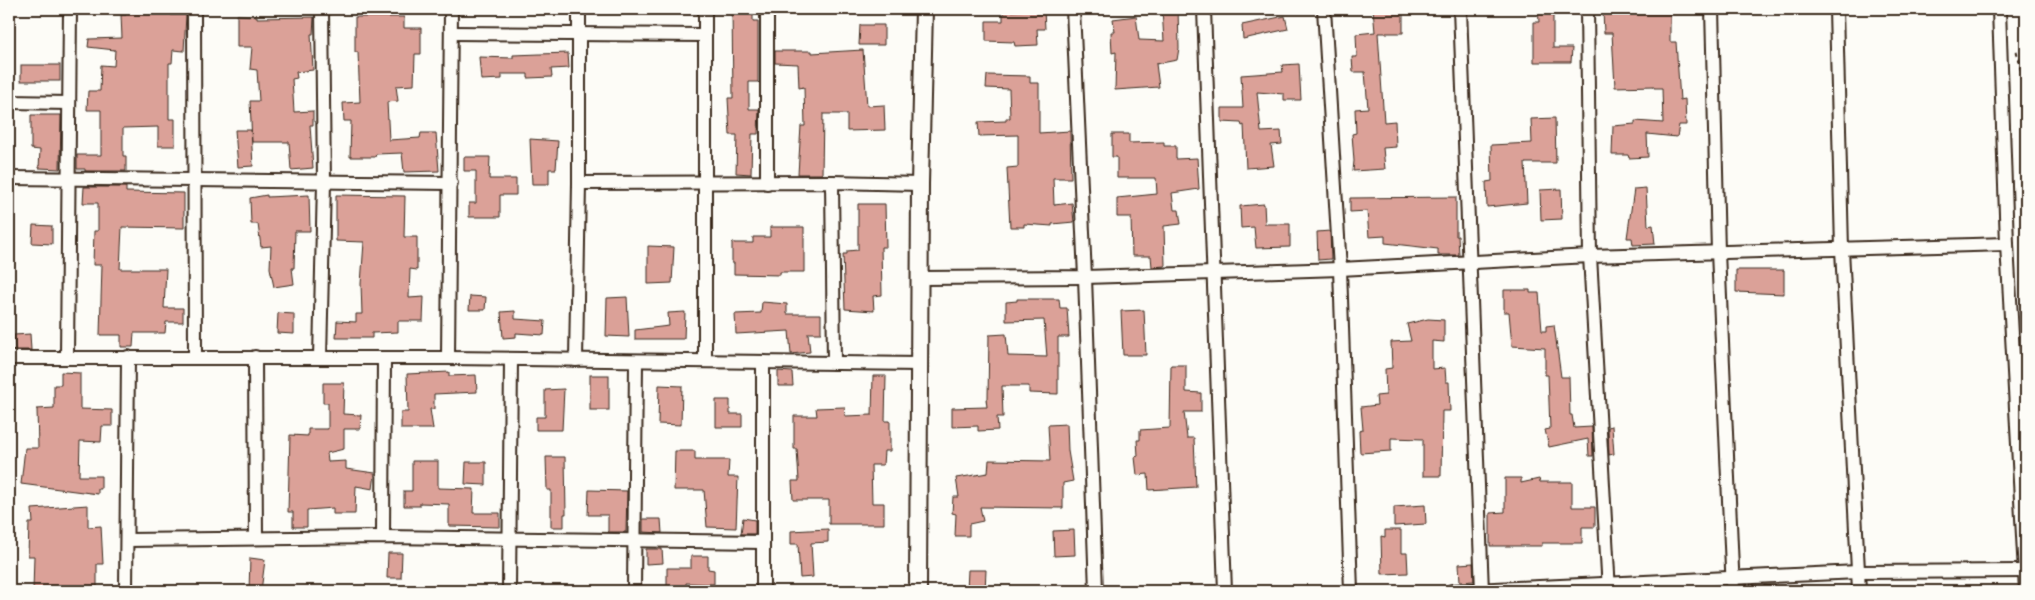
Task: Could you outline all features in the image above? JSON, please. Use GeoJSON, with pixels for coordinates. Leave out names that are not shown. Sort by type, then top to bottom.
{"type":"FeatureCollection","features":[{"type":"Feature","properties":{"kind":"street"},"geometry":{"type":"LineString","coordinates":[[67,358],[70,9]]}},
{"type":"Feature","properties":{"kind":"street"},"geometry":{"type":"LineString","coordinates":[[194,9],[195,358]]}},
{"type":"Feature","properties":{"kind":"street"},"geometry":{"type":"LineString","coordinates":[[320,358],[324,182],[322,9]]}},
{"type":"Feature","properties":{"kind":"street"},"geometry":{"type":"LineString","coordinates":[[448,358],[451,9]]}},
{"type":"Feature","properties":{"kind":"street"},"geometry":{"type":"LineString","coordinates":[[576,360],[580,183],[579,9]]}},
{"type":"Feature","properties":{"kind":"street"},"geometry":{"type":"LineString","coordinates":[[705,9],[705,362]]}},
{"type":"Feature","properties":{"kind":"street"},"geometry":{"type":"LineString","coordinates":[[767,9],[767,182]]}},
{"type":"Feature","properties":{"kind":"street"},"geometry":{"type":"LineString","coordinates":[[918,591],[920,184],[924,9]]}},
{"type":"Feature","properties":{"kind":"street"},"geometry":{"type":"LineString","coordinates":[[1073,9],[1086,276],[1096,591]]}},
{"type":"Feature","properties":{"kind":"street"},"geometry":{"type":"LineString","coordinates":[[1204,9],[1225,591]]}},
{"type":"Feature","properties":{"kind":"street"},"geometry":{"type":"LineString","coordinates":[[1324,9],[1340,269],[1351,591]]}},
{"type":"Feature","properties":{"kind":"street"},"geometry":{"type":"LineString","coordinates":[[1460,9],[1482,591]]}},
{"type":"Feature","properties":{"kind":"street"},"geometry":{"type":"LineString","coordinates":[[1587,9],[1590,256],[1609,588]]}},
{"type":"Feature","properties":{"kind":"street"},"geometry":{"type":"LineString","coordinates":[[1712,9],[1718,252],[1732,585]]}},
{"type":"Feature","properties":{"kind":"street"},"geometry":{"type":"LineString","coordinates":[[1836,9],[1842,249],[1859,591]]}},
{"type":"Feature","properties":{"kind":"street"},"geometry":{"type":"LineString","coordinates":[[1999,9],[2007,244],[2026,591]]}},
{"type":"Feature","properties":{"kind":"street"},"geometry":{"type":"LineString","coordinates":[[451,33],[705,35]]}},
{"type":"Feature","properties":{"kind":"street"},"geometry":{"type":"LineString","coordinates":[[9,102],[69,103]]}},
{"type":"Feature","properties":{"kind":"street"},"geometry":{"type":"LineString","coordinates":[[9,178],[451,183]]}},
{"type":"Feature","properties":{"kind":"street"},"geometry":{"type":"LineString","coordinates":[[580,183],[832,182],[920,184]]}},
{"type":"Feature","properties":{"kind":"street"},"geometry":{"type":"LineString","coordinates":[[832,182],[834,362]]}},
{"type":"Feature","properties":{"kind":"street"},"geometry":{"type":"LineString","coordinates":[[921,278],[1086,276],[1340,269],[1590,256],[2007,244]]}},
{"type":"Feature","properties":{"kind":"street"},"geometry":{"type":"LineString","coordinates":[[126,591],[128,357]]}},
{"type":"Feature","properties":{"kind":"street"},"geometry":{"type":"LineString","coordinates":[[255,357],[256,538]]}},
{"type":"Feature","properties":{"kind":"street"},"geometry":{"type":"LineString","coordinates":[[9,358],[448,358],[920,364]]}},
{"type":"Feature","properties":{"kind":"street"},"geometry":{"type":"LineString","coordinates":[[384,358],[384,537]]}},
{"type":"Feature","properties":{"kind":"street"},"geometry":{"type":"LineString","coordinates":[[509,591],[511,359]]}},
{"type":"Feature","properties":{"kind":"street"},"geometry":{"type":"LineString","coordinates":[[634,591],[636,361]]}},
{"type":"Feature","properties":{"kind":"street"},"geometry":{"type":"LineString","coordinates":[[762,591],[763,362]]}},
{"type":"Feature","properties":{"kind":"street"},"geometry":{"type":"LineString","coordinates":[[127,540],[384,537],[763,542]]}},
{"type":"Feature","properties":{"kind":"street"},"geometry":{"type":"LineString","coordinates":[[1452,591],[1732,585],[1858,572],[2026,571]]}},
{"type":"Feature","properties":{"kind":"building"},"geometry":{"type":"Polygon","coordinates":[[[126,9],[171,9],[171,15],[186,15],[184,51],[173,50],[172,63],[169,63],[169,119],[175,119],[175,146],[158,146],[158,127],[123,128],[123,156],[126,156],[126,171],[85,171],[85,169],[77,169],[77,155],[101,155],[101,110],[87,110],[88,91],[100,91],[101,65],[114,66],[115,50],[88,47],[89,39],[122,38],[121,15],[126,15],[126,9]]]}},
{"type":"Feature","properties":{"kind":"building"},"geometry":{"type":"Polygon","coordinates":[[[732,9],[753,9],[753,21],[758,21],[758,82],[749,82],[749,109],[759,109],[758,134],[752,134],[751,174],[736,173],[737,135],[730,135],[728,98],[733,98],[732,9]]]}},
{"type":"Feature","properties":{"kind":"building"},"geometry":{"type":"Polygon","coordinates":[[[1044,9],[1045,29],[1037,29],[1038,45],[1015,46],[1014,42],[986,41],[986,21],[1003,21],[1003,12],[1044,9]]]}},
{"type":"Feature","properties":{"kind":"building"},"geometry":{"type":"Polygon","coordinates":[[[1162,9],[1178,9],[1179,48],[1177,60],[1156,64],[1159,87],[1115,90],[1116,52],[1112,53],[1111,32],[1115,32],[1113,19],[1136,16],[1139,40],[1164,41],[1162,9]]]}},
{"type":"Feature","properties":{"kind":"building"},"geometry":{"type":"Polygon","coordinates":[[[1373,9],[1403,9],[1403,33],[1378,33],[1384,122],[1395,121],[1396,147],[1383,148],[1385,169],[1353,171],[1352,134],[1356,133],[1355,109],[1368,108],[1365,72],[1353,72],[1352,57],[1357,57],[1356,34],[1375,32],[1373,9]]]}},
{"type":"Feature","properties":{"kind":"building"},"geometry":{"type":"Polygon","coordinates":[[[1538,9],[1553,9],[1553,48],[1572,48],[1571,62],[1534,62],[1534,22],[1539,22],[1538,9]]]}},
{"type":"Feature","properties":{"kind":"building"},"geometry":{"type":"Polygon","coordinates":[[[1670,9],[1670,42],[1676,42],[1680,100],[1685,99],[1686,125],[1679,125],[1677,137],[1647,134],[1648,157],[1629,158],[1628,155],[1612,155],[1613,126],[1635,124],[1635,121],[1663,123],[1662,88],[1654,88],[1654,86],[1615,87],[1612,33],[1604,33],[1603,11],[1670,9]]]}},
{"type":"Feature","properties":{"kind":"building"},"geometry":{"type":"Polygon","coordinates":[[[237,15],[257,16],[257,18],[314,17],[313,34],[311,34],[313,70],[296,72],[297,78],[292,79],[294,112],[313,111],[313,125],[310,125],[313,168],[291,170],[289,142],[252,142],[250,101],[259,101],[257,70],[250,69],[252,47],[237,47],[237,15]]]}},
{"type":"Feature","properties":{"kind":"building"},"geometry":{"type":"Polygon","coordinates":[[[1285,16],[1288,29],[1243,39],[1242,25],[1285,16]]]}},
{"type":"Feature","properties":{"kind":"building"},"geometry":{"type":"Polygon","coordinates":[[[355,17],[404,17],[404,28],[421,28],[421,54],[415,54],[414,85],[396,86],[398,101],[387,102],[389,140],[420,138],[421,133],[436,133],[439,171],[404,172],[402,153],[376,154],[375,157],[350,157],[351,121],[344,121],[343,103],[360,102],[358,52],[355,52],[355,17]]]}},
{"type":"Feature","properties":{"kind":"building"},"geometry":{"type":"Polygon","coordinates":[[[860,25],[884,25],[884,45],[859,45],[860,25]]]}},
{"type":"Feature","properties":{"kind":"building"},"geometry":{"type":"Polygon","coordinates":[[[863,50],[867,106],[884,105],[885,130],[847,131],[847,114],[823,114],[822,174],[798,174],[801,126],[805,126],[804,87],[799,88],[798,64],[775,63],[775,51],[812,51],[812,53],[863,50]]]}},
{"type":"Feature","properties":{"kind":"building"},"geometry":{"type":"Polygon","coordinates":[[[568,53],[569,68],[551,69],[552,77],[528,78],[528,74],[502,74],[502,79],[481,80],[479,57],[513,58],[513,55],[568,53]]]}},
{"type":"Feature","properties":{"kind":"building"},"geometry":{"type":"Polygon","coordinates":[[[1299,64],[1301,100],[1284,100],[1284,94],[1257,92],[1261,132],[1281,131],[1282,144],[1271,145],[1274,166],[1246,168],[1244,125],[1242,126],[1241,123],[1222,122],[1222,108],[1243,108],[1241,75],[1283,72],[1282,65],[1299,64]]]}},
{"type":"Feature","properties":{"kind":"building"},"geometry":{"type":"Polygon","coordinates":[[[21,65],[60,65],[60,81],[21,81],[21,65]]]}},
{"type":"Feature","properties":{"kind":"building"},"geometry":{"type":"Polygon","coordinates":[[[987,75],[1030,76],[1030,83],[1039,83],[1039,133],[1070,131],[1071,178],[1053,178],[1054,205],[1072,203],[1074,222],[1052,224],[1052,226],[1024,224],[1024,227],[1010,227],[1007,168],[1018,167],[1018,135],[979,136],[978,122],[1006,121],[1006,118],[1010,118],[1009,89],[986,88],[987,75]]]}},
{"type":"Feature","properties":{"kind":"building"},"geometry":{"type":"Polygon","coordinates":[[[31,115],[61,115],[60,169],[39,168],[40,150],[31,149],[31,115]]]}},
{"type":"Feature","properties":{"kind":"building"},"geometry":{"type":"Polygon","coordinates":[[[1555,118],[1556,163],[1525,163],[1527,203],[1487,207],[1486,182],[1492,181],[1491,145],[1532,143],[1531,119],[1555,118]]]}},
{"type":"Feature","properties":{"kind":"building"},"geometry":{"type":"Polygon","coordinates":[[[235,130],[251,130],[253,166],[238,167],[235,130]]]}},
{"type":"Feature","properties":{"kind":"building"},"geometry":{"type":"Polygon","coordinates":[[[1112,134],[1129,134],[1129,143],[1164,142],[1164,146],[1176,146],[1176,159],[1197,158],[1199,189],[1172,193],[1174,210],[1179,210],[1181,224],[1164,226],[1165,266],[1152,267],[1151,256],[1132,256],[1131,217],[1117,217],[1117,198],[1157,194],[1156,178],[1117,178],[1117,157],[1112,157],[1112,134]]]}},
{"type":"Feature","properties":{"kind":"building"},"geometry":{"type":"Polygon","coordinates":[[[530,139],[558,141],[556,169],[549,169],[549,184],[532,184],[530,139]]]}},
{"type":"Feature","properties":{"kind":"building"},"geometry":{"type":"Polygon","coordinates":[[[464,157],[490,157],[489,179],[516,179],[516,195],[500,195],[500,217],[469,217],[469,203],[476,203],[476,171],[464,171],[464,157]]]}},
{"type":"Feature","properties":{"kind":"building"},"geometry":{"type":"Polygon","coordinates":[[[84,187],[126,187],[126,192],[184,193],[184,228],[122,227],[120,269],[166,269],[164,308],[183,308],[183,322],[166,322],[165,333],[134,333],[133,347],[121,347],[121,335],[100,335],[102,265],[93,265],[94,231],[98,231],[98,203],[83,203],[84,187]]]}},
{"type":"Feature","properties":{"kind":"building"},"geometry":{"type":"Polygon","coordinates":[[[1646,188],[1648,226],[1653,225],[1655,244],[1633,245],[1632,238],[1627,238],[1634,189],[1646,188]]]}},
{"type":"Feature","properties":{"kind":"building"},"geometry":{"type":"Polygon","coordinates":[[[1561,189],[1562,219],[1541,220],[1540,190],[1561,189]]]}},
{"type":"Feature","properties":{"kind":"building"},"geometry":{"type":"Polygon","coordinates":[[[267,195],[267,197],[309,195],[310,231],[295,231],[294,268],[292,268],[294,284],[274,287],[270,268],[271,246],[261,247],[258,224],[251,224],[250,198],[267,195]]]}},
{"type":"Feature","properties":{"kind":"building"},"geometry":{"type":"Polygon","coordinates":[[[336,195],[405,196],[404,237],[417,237],[417,270],[410,269],[409,298],[424,297],[423,321],[398,321],[398,332],[372,333],[372,338],[336,338],[337,321],[356,322],[356,314],[362,314],[361,284],[364,242],[336,241],[336,195]]]}},
{"type":"Feature","properties":{"kind":"building"},"geometry":{"type":"Polygon","coordinates":[[[1456,197],[1456,236],[1458,236],[1459,255],[1438,255],[1438,249],[1385,243],[1385,236],[1369,237],[1367,211],[1350,212],[1350,198],[1456,197]]]}},
{"type":"Feature","properties":{"kind":"building"},"geometry":{"type":"Polygon","coordinates":[[[858,204],[885,204],[886,247],[881,247],[882,295],[873,296],[874,311],[845,309],[843,254],[847,254],[847,251],[858,250],[858,204]]]}},
{"type":"Feature","properties":{"kind":"building"},"geometry":{"type":"Polygon","coordinates":[[[1264,204],[1265,224],[1290,224],[1290,247],[1256,248],[1254,227],[1241,228],[1240,206],[1264,204]]]}},
{"type":"Feature","properties":{"kind":"building"},"geometry":{"type":"Polygon","coordinates":[[[33,225],[52,226],[52,244],[32,243],[33,225]]]}},
{"type":"Feature","properties":{"kind":"building"},"geometry":{"type":"Polygon","coordinates":[[[770,227],[804,227],[804,272],[780,272],[780,275],[734,274],[732,243],[753,243],[753,237],[770,237],[770,227]]]}},
{"type":"Feature","properties":{"kind":"building"},"geometry":{"type":"Polygon","coordinates":[[[1330,231],[1331,259],[1318,260],[1317,232],[1330,231]]]}},
{"type":"Feature","properties":{"kind":"building"},"geometry":{"type":"Polygon","coordinates":[[[648,246],[674,247],[672,283],[648,284],[648,246]]]}},
{"type":"Feature","properties":{"kind":"building"},"geometry":{"type":"Polygon","coordinates":[[[1736,270],[1784,270],[1784,294],[1736,292],[1736,270]]]}},
{"type":"Feature","properties":{"kind":"building"},"geometry":{"type":"Polygon","coordinates":[[[1504,290],[1530,290],[1530,293],[1539,293],[1542,331],[1546,331],[1546,326],[1554,325],[1561,377],[1569,377],[1570,415],[1572,415],[1574,428],[1592,427],[1593,456],[1589,456],[1588,439],[1549,447],[1545,430],[1550,429],[1548,375],[1545,375],[1545,348],[1512,346],[1509,312],[1504,312],[1504,290]]]}},
{"type":"Feature","properties":{"kind":"building"},"geometry":{"type":"Polygon","coordinates":[[[470,296],[486,297],[485,310],[469,310],[470,296]]]}},
{"type":"Feature","properties":{"kind":"building"},"geometry":{"type":"Polygon","coordinates":[[[627,297],[629,337],[606,336],[607,298],[627,297]]]}},
{"type":"Feature","properties":{"kind":"building"},"geometry":{"type":"Polygon","coordinates":[[[1017,299],[1059,299],[1060,308],[1067,308],[1069,337],[1058,337],[1058,394],[1029,393],[1029,386],[1002,386],[1003,417],[997,417],[998,430],[978,431],[978,426],[952,427],[952,408],[987,407],[989,335],[1006,334],[1008,356],[1047,357],[1044,320],[1006,321],[1006,302],[1017,301],[1017,299]]]}},
{"type":"Feature","properties":{"kind":"building"},"geometry":{"type":"Polygon","coordinates":[[[762,302],[787,304],[787,314],[821,314],[821,333],[808,333],[810,352],[791,354],[789,331],[736,334],[735,314],[761,313],[762,302]]]}},
{"type":"Feature","properties":{"kind":"building"},"geometry":{"type":"Polygon","coordinates":[[[1144,310],[1146,355],[1123,355],[1121,311],[1144,310]]]}},
{"type":"Feature","properties":{"kind":"building"},"geometry":{"type":"Polygon","coordinates":[[[515,311],[515,319],[545,321],[544,335],[516,333],[516,337],[503,338],[501,312],[515,311]]]}},
{"type":"Feature","properties":{"kind":"building"},"geometry":{"type":"Polygon","coordinates":[[[685,312],[684,339],[635,339],[635,330],[669,326],[668,313],[685,312]]]}},
{"type":"Feature","properties":{"kind":"building"},"geometry":{"type":"Polygon","coordinates":[[[278,313],[294,314],[294,334],[277,333],[278,313]]]}},
{"type":"Feature","properties":{"kind":"building"},"geometry":{"type":"Polygon","coordinates":[[[1428,319],[1444,320],[1444,342],[1432,341],[1432,369],[1445,368],[1446,382],[1449,382],[1450,411],[1442,411],[1441,476],[1423,476],[1423,439],[1391,438],[1391,451],[1360,453],[1359,431],[1363,430],[1361,407],[1377,405],[1376,396],[1386,395],[1385,369],[1392,368],[1391,342],[1411,341],[1407,324],[1428,319]]]}},
{"type":"Feature","properties":{"kind":"building"},"geometry":{"type":"Polygon","coordinates":[[[30,334],[31,350],[15,350],[14,335],[30,334]]]}},
{"type":"Feature","properties":{"kind":"building"},"geometry":{"type":"Polygon","coordinates":[[[1171,365],[1186,365],[1186,392],[1201,393],[1201,412],[1184,412],[1187,438],[1194,438],[1196,487],[1149,490],[1148,474],[1137,475],[1135,457],[1138,456],[1137,440],[1140,440],[1140,430],[1170,428],[1171,365]]]}},
{"type":"Feature","properties":{"kind":"building"},"geometry":{"type":"Polygon","coordinates":[[[778,371],[792,372],[793,386],[778,386],[778,371]]]}},
{"type":"Feature","properties":{"kind":"building"},"geometry":{"type":"Polygon","coordinates":[[[61,372],[80,373],[80,409],[112,410],[112,426],[102,426],[101,442],[80,441],[79,476],[101,476],[101,489],[98,489],[98,494],[21,484],[25,448],[38,448],[37,409],[54,408],[54,385],[61,385],[61,372]]]}},
{"type":"Feature","properties":{"kind":"building"},"geometry":{"type":"Polygon","coordinates":[[[449,372],[449,376],[476,375],[477,392],[434,394],[434,409],[430,409],[433,429],[401,429],[401,412],[408,412],[407,374],[449,372]]]}},
{"type":"Feature","properties":{"kind":"building"},"geometry":{"type":"Polygon","coordinates":[[[590,375],[609,375],[609,410],[590,410],[590,375]]]}},
{"type":"Feature","properties":{"kind":"building"},"geometry":{"type":"Polygon","coordinates":[[[873,376],[886,376],[885,421],[890,421],[890,451],[884,451],[883,465],[871,465],[872,503],[884,503],[884,524],[829,524],[829,500],[793,500],[792,481],[799,481],[797,449],[794,449],[794,416],[817,416],[816,408],[844,407],[845,416],[872,415],[873,376]]]}},
{"type":"Feature","properties":{"kind":"building"},"geometry":{"type":"Polygon","coordinates":[[[323,383],[344,383],[343,414],[361,415],[360,429],[344,429],[344,449],[327,453],[328,462],[346,461],[346,469],[375,473],[373,489],[356,486],[355,514],[333,514],[333,508],[307,510],[307,527],[293,527],[293,512],[288,512],[290,435],[308,436],[308,429],[328,429],[328,403],[323,403],[323,383]]]}},
{"type":"Feature","properties":{"kind":"building"},"geometry":{"type":"Polygon","coordinates":[[[659,385],[682,386],[681,425],[658,424],[659,385]]]}},
{"type":"Feature","properties":{"kind":"building"},"geometry":{"type":"Polygon","coordinates":[[[564,389],[562,430],[536,430],[536,417],[545,417],[545,390],[564,389]]]}},
{"type":"Feature","properties":{"kind":"building"},"geometry":{"type":"Polygon","coordinates":[[[716,400],[730,400],[730,414],[742,414],[742,427],[716,427],[716,400]]]}},
{"type":"Feature","properties":{"kind":"building"},"geometry":{"type":"Polygon","coordinates":[[[1067,424],[1068,451],[1073,481],[1063,483],[1063,508],[980,507],[983,521],[969,524],[969,536],[955,536],[956,514],[952,513],[953,497],[959,497],[956,478],[988,473],[989,460],[1050,461],[1048,425],[1067,424]]]}},
{"type":"Feature","properties":{"kind":"building"},"geometry":{"type":"Polygon","coordinates":[[[1612,426],[1614,454],[1609,455],[1608,427],[1612,426]]]}},
{"type":"Feature","properties":{"kind":"building"},"geometry":{"type":"Polygon","coordinates":[[[675,451],[695,451],[695,460],[729,460],[728,477],[738,477],[736,528],[707,527],[704,490],[674,490],[675,451]]]}},
{"type":"Feature","properties":{"kind":"building"},"geometry":{"type":"Polygon","coordinates":[[[546,457],[565,457],[566,514],[564,514],[564,527],[551,527],[551,490],[547,490],[546,457]]]}},
{"type":"Feature","properties":{"kind":"building"},"geometry":{"type":"Polygon","coordinates":[[[412,461],[438,461],[438,488],[474,489],[473,513],[500,513],[500,527],[449,526],[449,504],[420,503],[420,506],[404,506],[404,491],[412,491],[412,461]]]}},
{"type":"Feature","properties":{"kind":"building"},"geometry":{"type":"Polygon","coordinates":[[[466,462],[486,462],[486,485],[465,484],[466,462]]]}},
{"type":"Feature","properties":{"kind":"building"},"geometry":{"type":"Polygon","coordinates":[[[1505,478],[1521,478],[1521,483],[1539,479],[1540,482],[1572,482],[1572,507],[1595,507],[1595,527],[1582,527],[1582,543],[1542,543],[1542,546],[1490,546],[1490,513],[1505,512],[1505,478]]]}},
{"type":"Feature","properties":{"kind":"building"},"geometry":{"type":"Polygon","coordinates":[[[589,490],[627,491],[626,532],[608,532],[608,515],[588,515],[589,490]]]}},
{"type":"Feature","properties":{"kind":"building"},"geometry":{"type":"Polygon","coordinates":[[[88,505],[88,527],[101,526],[103,564],[97,564],[97,591],[33,591],[34,556],[28,556],[29,523],[33,523],[32,509],[88,505]]]}},
{"type":"Feature","properties":{"kind":"building"},"geometry":{"type":"Polygon","coordinates":[[[1425,505],[1426,524],[1394,526],[1394,507],[1425,505]]]}},
{"type":"Feature","properties":{"kind":"building"},"geometry":{"type":"Polygon","coordinates":[[[743,518],[755,520],[755,534],[741,534],[743,518]]]}},
{"type":"Feature","properties":{"kind":"building"},"geometry":{"type":"Polygon","coordinates":[[[643,519],[661,519],[662,533],[643,532],[643,519]]]}},
{"type":"Feature","properties":{"kind":"building"},"geometry":{"type":"Polygon","coordinates":[[[828,529],[828,542],[811,543],[813,577],[800,578],[798,544],[791,544],[791,531],[828,529]]]}},
{"type":"Feature","properties":{"kind":"building"},"geometry":{"type":"Polygon","coordinates":[[[1074,530],[1075,555],[1054,556],[1053,531],[1074,530]]]}},
{"type":"Feature","properties":{"kind":"building"},"geometry":{"type":"Polygon","coordinates":[[[1385,530],[1401,530],[1401,553],[1407,553],[1408,573],[1382,574],[1381,536],[1385,537],[1385,530]]]}},
{"type":"Feature","properties":{"kind":"building"},"geometry":{"type":"Polygon","coordinates":[[[646,549],[662,549],[663,563],[646,564],[646,549]]]}},
{"type":"Feature","properties":{"kind":"building"},"geometry":{"type":"Polygon","coordinates":[[[388,553],[402,553],[401,578],[387,578],[388,553]]]}},
{"type":"Feature","properties":{"kind":"building"},"geometry":{"type":"Polygon","coordinates":[[[691,556],[708,556],[708,569],[714,570],[714,584],[686,583],[686,590],[667,590],[667,568],[691,568],[691,556]]]}},
{"type":"Feature","properties":{"kind":"building"},"geometry":{"type":"Polygon","coordinates":[[[250,558],[265,560],[261,591],[249,591],[250,558]]]}},
{"type":"Feature","properties":{"kind":"building"},"geometry":{"type":"Polygon","coordinates":[[[1473,563],[1474,581],[1460,582],[1459,564],[1473,563]]]}},
{"type":"Feature","properties":{"kind":"building"},"geometry":{"type":"Polygon","coordinates":[[[968,570],[986,570],[985,591],[967,591],[968,570]]]}}]}
